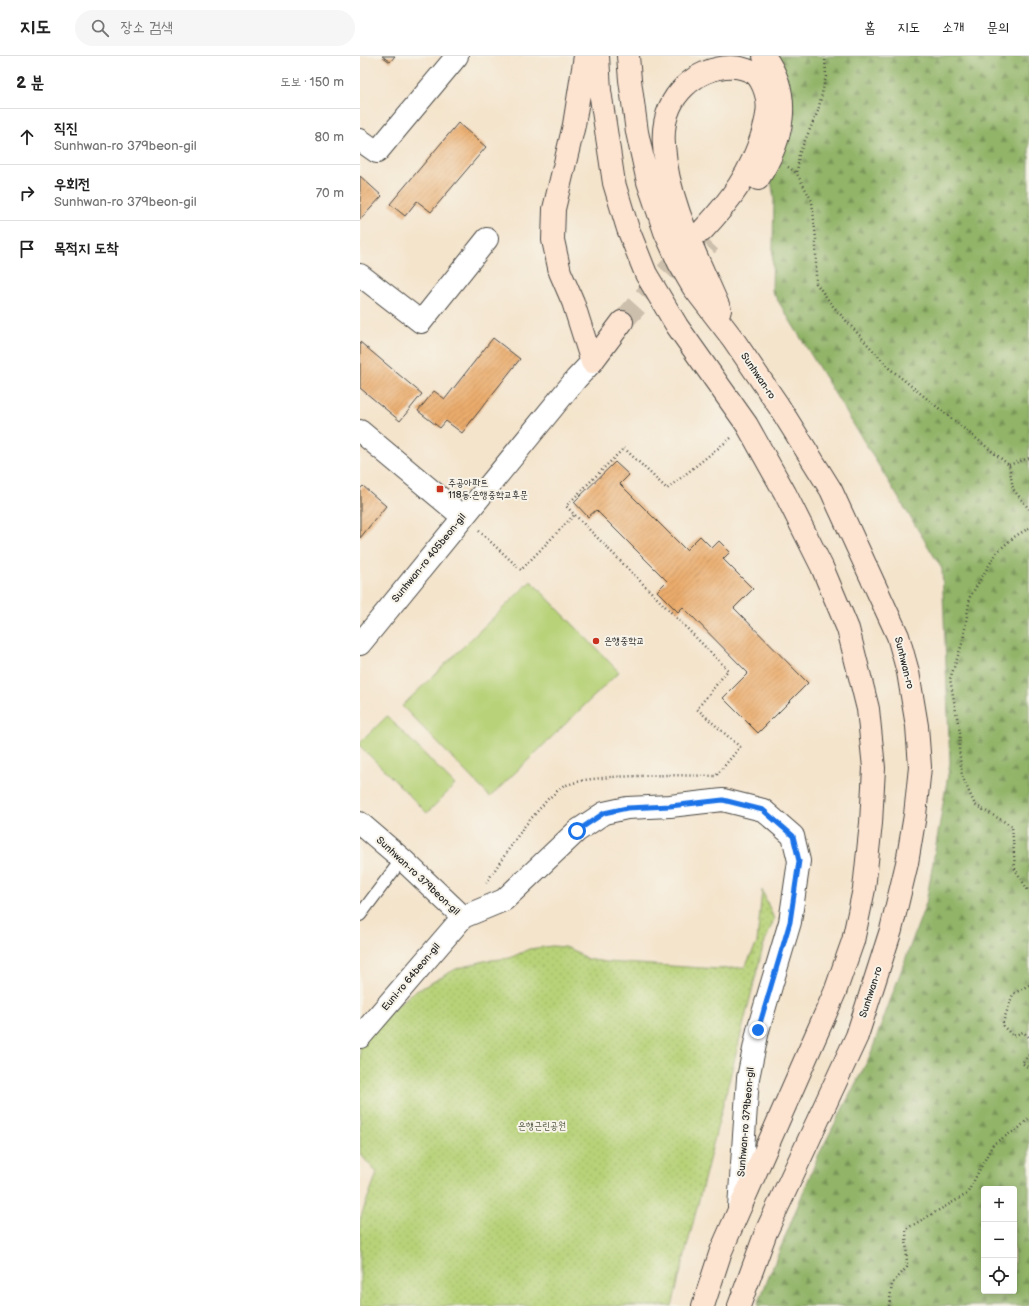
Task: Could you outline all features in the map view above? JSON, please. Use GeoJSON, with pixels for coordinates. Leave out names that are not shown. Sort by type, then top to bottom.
{"type":"FeatureCollection","features":[{"type":"Feature","properties":{"kind":"main road"},"geometry":{"type":"LineString","coordinates":[[586,56],[574,125],[554,209],[553,240],[560,272],[573,302],[592,362],[624,327]]}},
{"type":"Feature","properties":{"kind":"main road"},"geometry":{"type":"LineString","coordinates":[[598,56],[600,92],[614,183],[628,230],[646,274],[677,326],[747,425],[789,499],[822,568],[848,629],[868,708],[874,768],[871,823],[864,889],[853,941],[835,992],[721,1251],[703,1306]]}},
{"type":"Feature","properties":{"kind":"main road","name":"Sunhwan-ro"},"geometry":{"type":"LineString","coordinates":[[628,56],[638,132],[648,182],[665,232],[679,263],[693,287],[733,339],[778,405],[831,490],[898,636],[908,672],[917,726],[920,767],[915,815],[907,863],[891,930],[857,1036],[766,1232],[740,1304]]}},
{"type":"Feature","properties":{"kind":"main road"},"geometry":{"type":"LineString","coordinates":[[733,339],[680,216],[666,166],[664,144],[666,121],[670,106],[680,92],[689,82],[714,67],[729,65],[743,68],[756,74],[764,86],[768,98],[768,112],[758,150],[746,175],[706,237],[734,214],[754,186],[777,142],[782,118],[783,102],[775,70],[764,56]]}},
{"type":"Feature","properties":{"kind":"street"},"geometry":{"type":"LineString","coordinates":[[360,140],[377,152],[457,56]]}},
{"type":"Feature","properties":{"kind":"street"},"geometry":{"type":"LineString","coordinates":[[360,275],[421,322],[487,239]]}},
{"type":"Feature","properties":{"kind":"street","name":"Sunhwan-ro 405beon-gil"},"geometry":{"type":"LineString","coordinates":[[360,644],[576,379],[592,362]]}},
{"type":"Feature","properties":{"kind":"street"},"geometry":{"type":"LineString","coordinates":[[360,432],[463,517]]}},
{"type":"Feature","properties":{"kind":"street","name":"Sunhwan-ro 379beon-gil"},"geometry":{"type":"LineString","coordinates":[[362,827],[402,859],[463,917],[504,900],[577,831],[604,813],[627,808],[670,806],[723,800],[763,810],[793,836],[799,861],[790,922],[758,1030],[748,1078],[739,1212]]}},
{"type":"Feature","properties":{"kind":"street","name":"Euni-ro 64beon-gil"},"geometry":{"type":"LineString","coordinates":[[360,1037],[463,917]]}},
{"type":"Feature","properties":{"kind":"lane"},"geometry":{"type":"LineString","coordinates":[[360,915],[402,859]]}},
{"type":"Feature","properties":{"kind":"path"},"geometry":{"type":"LineString","coordinates":[[825,56],[826,76],[818,110],[799,154],[797,174],[812,201],[816,239],[816,283],[832,305],[889,368],[1009,465],[1013,489],[1029,509]]}},
{"type":"Feature","properties":{"kind":"path"},"geometry":{"type":"LineString","coordinates":[[484,885],[523,828],[548,799],[563,786],[584,780],[611,777],[666,775],[716,776],[740,747],[698,709],[728,670],[566,506],[624,448],[666,489],[747,425]]}},
{"type":"Feature","properties":{"kind":"path"},"geometry":{"type":"LineString","coordinates":[[1009,465],[1029,458]]}},
{"type":"Feature","properties":{"kind":"path"},"geometry":{"type":"LineString","coordinates":[[491,543],[521,570],[574,515]]}},
{"type":"Feature","properties":{"kind":"path"},"geometry":{"type":"LineString","coordinates":[[1029,528],[1014,537],[997,552],[970,597],[963,641],[950,679],[960,733],[958,748],[962,776],[975,805],[1012,826],[1015,869],[1029,892]]}},
{"type":"Feature","properties":{"kind":"path"},"geometry":{"type":"LineString","coordinates":[[1029,985],[1013,994],[1002,1025],[1013,1036],[1023,1032],[1029,1036]]}},
{"type":"Feature","properties":{"kind":"path"},"geometry":{"type":"LineString","coordinates":[[1029,1054],[1022,1063],[1029,1068]]}},
{"type":"Feature","properties":{"kind":"path"},"geometry":{"type":"LineString","coordinates":[[889,1306],[892,1284],[907,1267],[906,1229],[967,1194],[993,1144],[1019,1128],[1029,1118]]}},
{"type":"Feature","properties":{"kind":"green space"},"geometry":{"type":"Polygon","coordinates":[[[751,56],[1029,56],[1029,1306],[757,1306],[818,1156],[869,1058],[926,903],[950,763],[942,569],[772,291],[774,198],[751,56]]]}},
{"type":"Feature","properties":{"kind":"green space"},"geometry":{"type":"Polygon","coordinates":[[[531,581],[619,672],[490,797],[402,706],[531,581]]]}},
{"type":"Feature","properties":{"kind":"green space"},"geometry":{"type":"Polygon","coordinates":[[[387,716],[455,785],[427,813],[360,746],[360,743],[387,716]]]}},
{"type":"Feature","properties":{"kind":"green space","name":"은행근린공원"},"geometry":{"type":"Polygon","coordinates":[[[762,890],[774,919],[763,947],[672,1306],[360,1306],[360,1219],[377,1173],[360,1154],[360,1047],[384,1017],[411,994],[456,969],[484,961],[510,958],[529,949],[552,946],[564,947],[575,951],[587,959],[606,962],[719,969],[745,967],[757,943],[762,890]]]}},
{"type":"Feature","properties":{"kind":"building"},"geometry":{"type":"Polygon","coordinates":[[[382,56],[395,56],[390,62],[382,56]]]}},
{"type":"Feature","properties":{"kind":"building"},"geometry":{"type":"Polygon","coordinates":[[[458,123],[486,147],[431,212],[417,201],[405,216],[390,204],[458,123]]]}},
{"type":"Feature","properties":{"kind":"building"},"geometry":{"type":"Polygon","coordinates":[[[360,176],[382,196],[360,220],[360,176]]]}},
{"type":"Feature","properties":{"kind":"building"},"geometry":{"type":"Polygon","coordinates":[[[493,338],[520,359],[462,433],[446,421],[440,428],[418,411],[434,391],[445,399],[493,338]]]}},
{"type":"Feature","properties":{"kind":"building"},"geometry":{"type":"Polygon","coordinates":[[[360,342],[422,394],[400,421],[360,388],[360,342]]]}},
{"type":"Feature","properties":{"kind":"building"},"geometry":{"type":"Polygon","coordinates":[[[615,462],[629,475],[620,484],[686,550],[700,536],[712,548],[719,541],[730,552],[723,559],[753,589],[734,608],[808,683],[758,733],[723,698],[748,673],[683,607],[678,612],[657,591],[667,581],[596,510],[588,517],[574,502],[615,462]]]}},
{"type":"Feature","properties":{"kind":"building"},"geometry":{"type":"Polygon","coordinates":[[[363,486],[386,506],[360,538],[360,489],[363,486]]]}},
{"type":"Feature","properties":{"kind":"tunnel"},"geometry":{"type":"LineString","coordinates":[[684,270],[710,242]]}},
{"type":"Feature","properties":{"kind":"tunnel"},"geometry":{"type":"LineString","coordinates":[[622,322],[690,246]]}},
{"type":"Feature","properties":{"kind":"place","name":"주공아파트 118동.은행중학교후문"},"geometry":{"type":"Point","coordinates":[440,489]}},
{"type":"Feature","properties":{"kind":"place","name":"은행중학교"},"geometry":{"type":"Point","coordinates":[596,641]}},
{"type":"Feature","properties":{"kind":"route"},"geometry":{"type":"LineString","coordinates":[[577,831],[604,813],[627,808],[670,806],[723,800],[763,810],[793,836],[799,861],[790,922],[758,1030]]}}]}
